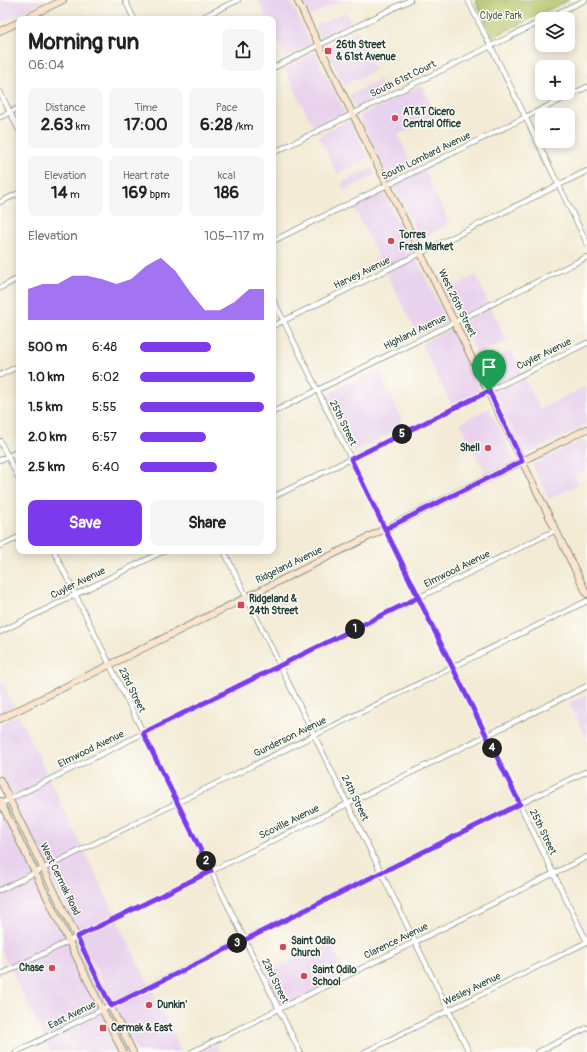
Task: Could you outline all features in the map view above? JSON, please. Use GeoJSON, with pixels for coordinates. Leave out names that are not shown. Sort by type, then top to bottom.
{"type":"FeatureCollection","features":[{"type":"Feature","properties":{"kind":"main road"},"geometry":{"type":"LineString","coordinates":[[30,16],[63,0]]}},
{"type":"Feature","properties":{"kind":"main road","name":"West 26th Street"},"geometry":{"type":"LineString","coordinates":[[297,0],[587,594]]}},
{"type":"Feature","properties":{"kind":"main road"},"geometry":{"type":"LineString","coordinates":[[0,31],[16,23]]}},
{"type":"Feature","properties":{"kind":"main road","name":"Ridgeland Avenue"},"geometry":{"type":"LineString","coordinates":[[0,719],[587,429]]}},
{"type":"Feature","properties":{"kind":"main road","name":"West Cermak Road"},"geometry":{"type":"LineString","coordinates":[[0,780],[134,1052]]}},
{"type":"Feature","properties":{"kind":"main road","name":"West Cermak Road"},"geometry":{"type":"LineString","coordinates":[[0,803],[123,1052]]}},
{"type":"Feature","properties":{"kind":"street"},"geometry":{"type":"LineString","coordinates":[[125,0],[133,16]]}},
{"type":"Feature","properties":{"kind":"street"},"geometry":{"type":"LineString","coordinates":[[205,16],[238,0]]}},
{"type":"Feature","properties":{"kind":"street"},"geometry":{"type":"LineString","coordinates":[[276,66],[410,0]]}},
{"type":"Feature","properties":{"kind":"street"},"geometry":{"type":"LineString","coordinates":[[468,0],[587,243]]}},
{"type":"Feature","properties":{"kind":"street"},"geometry":{"type":"LineString","coordinates":[[560,12],[585,0]]}},
{"type":"Feature","properties":{"kind":"street","name":"South 61st Court"},"geometry":{"type":"LineString","coordinates":[[276,152],[535,24]]}},
{"type":"Feature","properties":{"kind":"street","name":"South Lombard Avenue"},"geometry":{"type":"LineString","coordinates":[[276,240],[587,87]]}},
{"type":"Feature","properties":{"kind":"street"},"geometry":{"type":"LineString","coordinates":[[0,92],[16,124]]}},
{"type":"Feature","properties":{"kind":"street"},"geometry":{"type":"LineString","coordinates":[[0,117],[16,109]]}},
{"type":"Feature","properties":{"kind":"street","name":"Harvey Avenue"},"geometry":{"type":"LineString","coordinates":[[276,325],[587,171]]}},
{"type":"Feature","properties":{"kind":"street"},"geometry":{"type":"LineString","coordinates":[[0,202],[16,194]]}},
{"type":"Feature","properties":{"kind":"street","name":"Highland Avenue"},"geometry":{"type":"LineString","coordinates":[[276,410],[587,257]]}},
{"type":"Feature","properties":{"kind":"street"},"geometry":{"type":"LineString","coordinates":[[0,288],[16,280]]}},
{"type":"Feature","properties":{"kind":"street","name":"25th Street"},"geometry":{"type":"LineString","coordinates":[[276,305],[587,942]]}},
{"type":"Feature","properties":{"kind":"street","name":"Cuyler Avenue"},"geometry":{"type":"LineString","coordinates":[[276,496],[587,343]]}},
{"type":"Feature","properties":{"kind":"street"},"geometry":{"type":"LineString","coordinates":[[0,375],[16,367]]}},
{"type":"Feature","properties":{"kind":"street"},"geometry":{"type":"LineString","coordinates":[[0,441],[16,473]]}},
{"type":"Feature","properties":{"kind":"street"},"geometry":{"type":"LineString","coordinates":[[0,460],[16,452]]}},
{"type":"Feature","properties":{"kind":"street","name":"Elmwood Avenue"},"geometry":{"type":"LineString","coordinates":[[0,803],[556,530]]}},
{"type":"Feature","properties":{"kind":"street"},"geometry":{"type":"LineString","coordinates":[[0,546],[16,538]]}},
{"type":"Feature","properties":{"kind":"street","name":"23rd Street"},"geometry":{"type":"LineString","coordinates":[[56,554],[300,1052]]}},
{"type":"Feature","properties":{"kind":"street","name":"Cuyler Avenue"},"geometry":{"type":"LineString","coordinates":[[0,632],[158,554]]}},
{"type":"Feature","properties":{"kind":"street","name":"24th Street"},"geometry":{"type":"LineString","coordinates":[[226,554],[468,1052]]}},
{"type":"Feature","properties":{"kind":"street","name":"Gunderson Avenue"},"geometry":{"type":"LineString","coordinates":[[0,890],[587,600]]}},
{"type":"Feature","properties":{"kind":"street","name":"Scoville Avenue"},"geometry":{"type":"LineString","coordinates":[[0,975],[587,686]]}},
{"type":"Feature","properties":{"kind":"street","name":"East Avenue"},"geometry":{"type":"LineString","coordinates":[[16,1052],[587,771]]}},
{"type":"Feature","properties":{"kind":"street","name":"Clarence Avenue"},"geometry":{"type":"LineString","coordinates":[[192,1052],[587,858]]}},
{"type":"Feature","properties":{"kind":"street","name":"Wesley Avenue"},"geometry":{"type":"LineString","coordinates":[[365,1052],[587,942]]}},
{"type":"Feature","properties":{"kind":"street"},"geometry":{"type":"LineString","coordinates":[[538,1052],[587,1028]]}},
{"type":"Feature","properties":{"kind":"shaded area"},"geometry":{"type":"Polygon","coordinates":[[[0,0],[46,0],[0,23],[0,0]]]}},
{"type":"Feature","properties":{"kind":"shaded area"},"geometry":{"type":"Polygon","coordinates":[[[258,0],[290,0],[311,45],[286,57],[276,36],[276,16],[266,16],[258,0]]]}},
{"type":"Feature","properties":{"kind":"shaded area"},"geometry":{"type":"Polygon","coordinates":[[[302,0],[340,0],[341,1],[310,16],[302,0]]]}},
{"type":"Feature","properties":{"kind":"shaded area"},"geometry":{"type":"Polygon","coordinates":[[[346,12],[353,25],[322,41],[315,26],[346,12]]]}},
{"type":"Feature","properties":{"kind":"shaded area"},"geometry":{"type":"Polygon","coordinates":[[[356,31],[375,70],[344,85],[325,47],[356,31]]]}},
{"type":"Feature","properties":{"kind":"shaded area"},"geometry":{"type":"Polygon","coordinates":[[[315,53],[346,115],[315,130],[284,68],[315,53]]]}},
{"type":"Feature","properties":{"kind":"shaded area"},"geometry":{"type":"Polygon","coordinates":[[[380,80],[386,94],[356,109],[349,96],[380,80]]]}},
{"type":"Feature","properties":{"kind":"shaded area"},"geometry":{"type":"Polygon","coordinates":[[[421,85],[436,116],[398,135],[413,168],[390,179],[359,116],[421,85]]]}},
{"type":"Feature","properties":{"kind":"shaded area"},"geometry":{"type":"Polygon","coordinates":[[[349,120],[368,158],[337,174],[318,136],[349,120]]]}},
{"type":"Feature","properties":{"kind":"shaded area"},"geometry":{"type":"Polygon","coordinates":[[[372,168],[375,175],[345,190],[341,183],[372,168]]]}},
{"type":"Feature","properties":{"kind":"shaded area"},"geometry":{"type":"Polygon","coordinates":[[[424,170],[450,224],[420,239],[394,185],[424,170]]]}},
{"type":"Feature","properties":{"kind":"shaded area"},"geometry":{"type":"Polygon","coordinates":[[[383,191],[447,322],[418,336],[353,206],[383,191]]]}},
{"type":"Feature","properties":{"kind":"shaded area"},"geometry":{"type":"Polygon","coordinates":[[[476,276],[489,303],[458,318],[445,291],[476,276]]]}},
{"type":"Feature","properties":{"kind":"shaded area"},"geometry":{"type":"Polygon","coordinates":[[[491,308],[507,341],[476,355],[461,323],[491,308]]]}},
{"type":"Feature","properties":{"kind":"shaded area"},"geometry":{"type":"Polygon","coordinates":[[[451,329],[481,392],[452,406],[421,344],[451,329]]]}},
{"type":"Feature","properties":{"kind":"shaded area"},"geometry":{"type":"Polygon","coordinates":[[[511,350],[522,372],[492,387],[481,365],[511,350]]]}},
{"type":"Feature","properties":{"kind":"shaded area"},"geometry":{"type":"Polygon","coordinates":[[[378,369],[405,426],[355,451],[327,394],[378,369]]]}},
{"type":"Feature","properties":{"kind":"shaded area"},"geometry":{"type":"Polygon","coordinates":[[[525,378],[540,409],[587,386],[587,425],[525,455],[494,392],[525,378]]]}},
{"type":"Feature","properties":{"kind":"shaded area"},"geometry":{"type":"Polygon","coordinates":[[[489,408],[515,460],[486,474],[460,423],[489,408]]]}},
{"type":"Feature","properties":{"kind":"shaded area"},"geometry":{"type":"Polygon","coordinates":[[[587,438],[587,470],[575,476],[579,484],[549,499],[532,465],[587,438]]]}},
{"type":"Feature","properties":{"kind":"shaded area"},"geometry":{"type":"Polygon","coordinates":[[[0,678],[14,707],[0,714],[0,678]]]}},
{"type":"Feature","properties":{"kind":"shaded area"},"geometry":{"type":"Polygon","coordinates":[[[587,695],[587,740],[569,703],[587,695]]]}},
{"type":"Feature","properties":{"kind":"shaded area"},"geometry":{"type":"Polygon","coordinates":[[[18,715],[182,1052],[137,1052],[0,774],[0,724],[18,715]]]}},
{"type":"Feature","properties":{"kind":"shaded area"},"geometry":{"type":"Polygon","coordinates":[[[0,803],[122,1052],[51,1052],[0,948],[0,803]]]}},
{"type":"Feature","properties":{"kind":"shaded area","name":"Saint Odilo School"},"geometry":{"type":"Polygon","coordinates":[[[329,941],[347,976],[279,1011],[261,975],[329,941]]]}},
{"type":"Feature","properties":{"kind":"shaded area"},"geometry":{"type":"Polygon","coordinates":[[[216,1044],[220,1052],[199,1052],[216,1044]]]}},
{"type":"Feature","properties":{"kind":"green space","name":"Clyde Park"},"geometry":{"type":"Polygon","coordinates":[[[475,0],[569,0],[544,12],[535,12],[535,17],[493,37],[475,0]]]}},
{"type":"Feature","properties":{"kind":"place","name":"26th Street & 61st Avenue"},"geometry":{"type":"Point","coordinates":[328,51]}},
{"type":"Feature","properties":{"kind":"place","name":"AT&T Cicero Central Office"},"geometry":{"type":"Point","coordinates":[395,118]}},
{"type":"Feature","properties":{"kind":"place","name":"Torres Fresh Market"},"geometry":{"type":"Point","coordinates":[391,241]}},
{"type":"Feature","properties":{"kind":"place","name":"Shell"},"geometry":{"type":"Point","coordinates":[488,448]}},
{"type":"Feature","properties":{"kind":"place","name":"Ridgeland & 24th Street"},"geometry":{"type":"Point","coordinates":[241,605]}},
{"type":"Feature","properties":{"kind":"place","name":"Saint Odilo Church"},"geometry":{"type":"Point","coordinates":[283,947]}},
{"type":"Feature","properties":{"kind":"place","name":"Chase"},"geometry":{"type":"Point","coordinates":[52,968]}},
{"type":"Feature","properties":{"kind":"place","name":"Saint Odilo School"},"geometry":{"type":"Point","coordinates":[304,976]}},
{"type":"Feature","properties":{"kind":"place","name":"Dunkin'"},"geometry":{"type":"Point","coordinates":[149,1005]}},
{"type":"Feature","properties":{"kind":"place","name":"Cermak & East"},"geometry":{"type":"Point","coordinates":[103,1028]}},
{"type":"Feature","properties":{"kind":"route"},"geometry":{"type":"LineString","coordinates":[[489,391],[351,459],[385,529],[388,535],[402,563],[419,597],[520,804],[111,1006],[77,937],[211,871],[143,733],[419,597],[385,529],[522,461],[489,391]]}}]}
